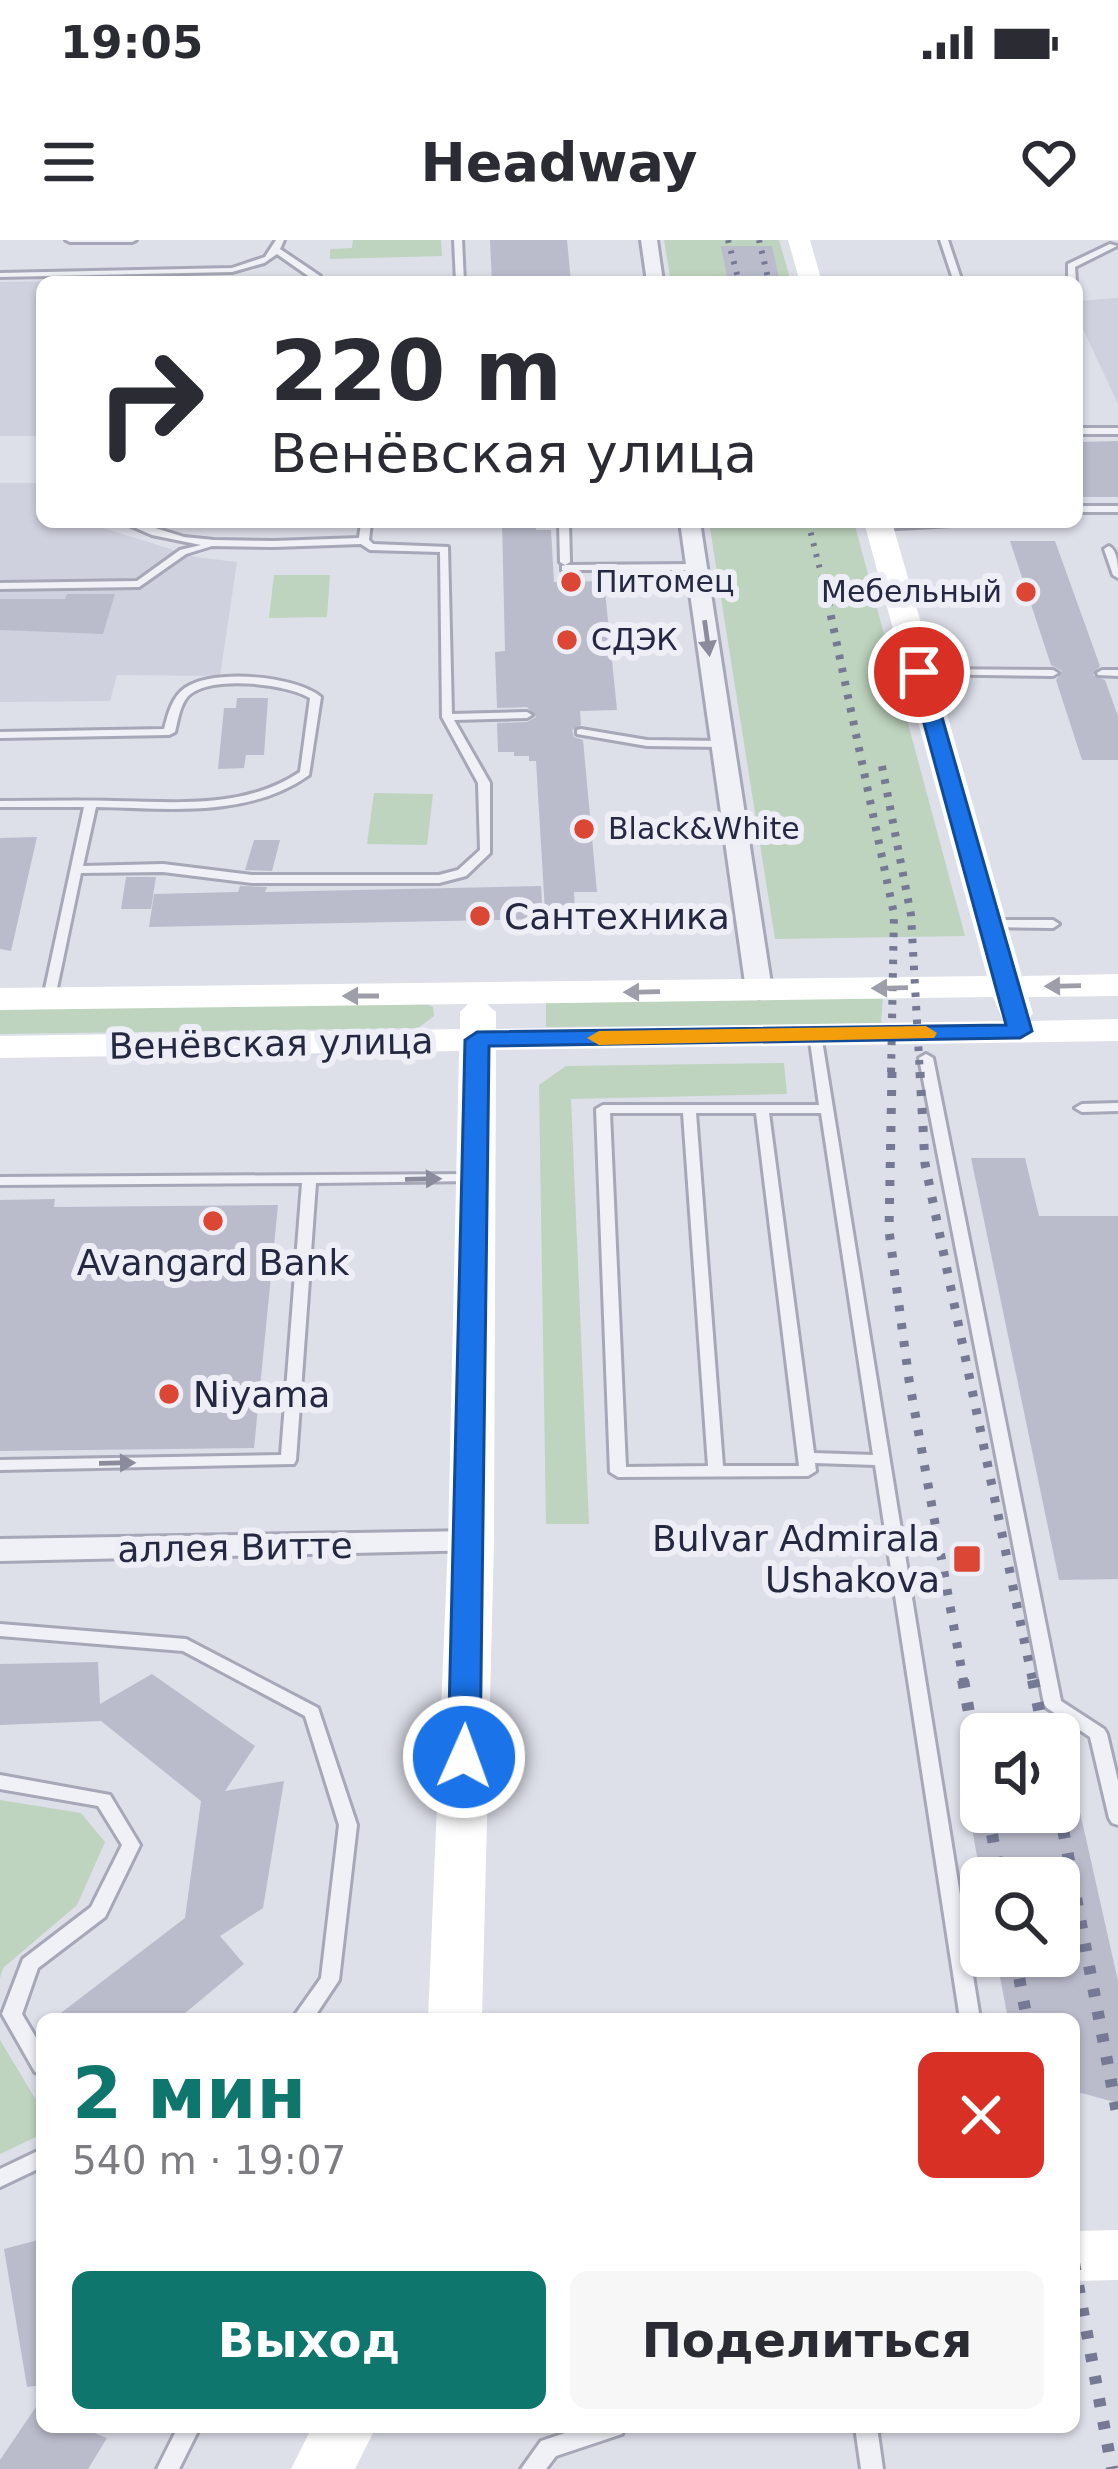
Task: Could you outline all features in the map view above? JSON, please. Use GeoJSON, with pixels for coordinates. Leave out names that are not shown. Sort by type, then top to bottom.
{"type":"FeatureCollection","features":[{"type":"Feature","properties":{"kind":"street"},"geometry":{"type":"LineString","coordinates":[[649,240],[654,276]]}},
{"type":"Feature","properties":{"kind":"street"},"geometry":{"type":"LineString","coordinates":[[799,240],[809,276]]}},
{"type":"Feature","properties":{"kind":"street"},"geometry":{"type":"LineString","coordinates":[[691,528],[759,990]]}},
{"type":"Feature","properties":{"kind":"street"},"geometry":{"type":"LineString","coordinates":[[879,528],[1020,1031]]}},
{"type":"Feature","properties":{"kind":"street","name":"Венёвская улица"},"geometry":{"type":"LineString","coordinates":[[0,999],[1118,985]]}},
{"type":"Feature","properties":{"kind":"street"},"geometry":{"type":"LineString","coordinates":[[455,2013],[471,1542],[478,995]]}},
{"type":"Feature","properties":{"kind":"street","name":"Венёвская улица"},"geometry":{"type":"LineString","coordinates":[[0,1047],[1118,1030]]}},
{"type":"Feature","properties":{"kind":"street","name":"аллея Витте"},"geometry":{"type":"LineString","coordinates":[[0,1550],[471,1542]]}},
{"type":"Feature","properties":{"kind":"street"},"geometry":{"type":"LineString","coordinates":[[1080,2256],[1118,2255]]}},
{"type":"Feature","properties":{"kind":"street"},"geometry":{"type":"LineString","coordinates":[[322,2469],[342,2433]]}},
{"type":"Feature","properties":{"kind":"lane"},"geometry":{"type":"LineString","coordinates":[[70,240],[132,240]]}},
{"type":"Feature","properties":{"kind":"lane"},"geometry":{"type":"LineString","coordinates":[[0,275],[232,270],[263,262],[277,251],[280,240]]}},
{"type":"Feature","properties":{"kind":"lane"},"geometry":{"type":"LineString","coordinates":[[458,240],[460,276]]}},
{"type":"Feature","properties":{"kind":"lane"},"geometry":{"type":"LineString","coordinates":[[944,240],[956,276]]}},
{"type":"Feature","properties":{"kind":"lane"},"geometry":{"type":"LineString","coordinates":[[1072,276],[1071,266],[1113,244]]}},
{"type":"Feature","properties":{"kind":"lane"},"geometry":{"type":"LineString","coordinates":[[277,251],[314,276]]}},
{"type":"Feature","properties":{"kind":"lane"},"geometry":{"type":"LineString","coordinates":[[1083,431],[1118,431]]}},
{"type":"Feature","properties":{"kind":"lane"},"geometry":{"type":"LineString","coordinates":[[1083,508],[1118,509]]}},
{"type":"Feature","properties":{"kind":"lane"},"geometry":{"type":"LineString","coordinates":[[76,870],[163,868],[252,879],[439,878],[462,873],[486,851],[484,783],[447,717],[445,549],[385,550],[360,541],[210,545],[141,528]]}},
{"type":"Feature","properties":{"kind":"lane"},"geometry":{"type":"LineString","coordinates":[[360,541],[364,528]]}},
{"type":"Feature","properties":{"kind":"lane"},"geometry":{"type":"LineString","coordinates":[[565,528],[565,566],[697,566]]}},
{"type":"Feature","properties":{"kind":"lane"},"geometry":{"type":"LineString","coordinates":[[0,586],[139,584],[183,553],[210,545]]}},
{"type":"Feature","properties":{"kind":"lane"},"geometry":{"type":"LineString","coordinates":[[1108,549],[1118,575]]}},
{"type":"Feature","properties":{"kind":"lane"},"geometry":{"type":"LineString","coordinates":[[919,672],[1053,673]]}},
{"type":"Feature","properties":{"kind":"lane"},"geometry":{"type":"LineString","coordinates":[[1102,673],[1118,673]]}},
{"type":"Feature","properties":{"kind":"lane"},"geometry":{"type":"LineString","coordinates":[[0,735],[169,732],[177,701],[195,686],[274,682],[304,687],[316,697],[305,773],[276,792],[250,801],[0,804]]}},
{"type":"Feature","properties":{"kind":"lane"},"geometry":{"type":"LineString","coordinates":[[447,717],[527,715]]}},
{"type":"Feature","properties":{"kind":"lane"},"geometry":{"type":"LineString","coordinates":[[581,732],[647,743],[723,744]]}},
{"type":"Feature","properties":{"kind":"lane"},"geometry":{"type":"LineString","coordinates":[[49,998],[91,804]]}},
{"type":"Feature","properties":{"kind":"lane"},"geometry":{"type":"LineString","coordinates":[[990,924],[1053,924]]}},
{"type":"Feature","properties":{"kind":"lane"},"geometry":{"type":"LineString","coordinates":[[814,1034],[969,2013]]}},
{"type":"Feature","properties":{"kind":"lane"},"geometry":{"type":"LineString","coordinates":[[926,1058],[1053,1704],[1098,1734],[1118,1818]]}},
{"type":"Feature","properties":{"kind":"lane"},"geometry":{"type":"LineString","coordinates":[[1082,1108],[1118,1107]]}},
{"type":"Feature","properties":{"kind":"lane"},"geometry":{"type":"LineString","coordinates":[[762,1109],[808,1471],[618,1472],[603,1108],[825,1109]]}},
{"type":"Feature","properties":{"kind":"lane"},"geometry":{"type":"LineString","coordinates":[[689,1109],[716,1472]]}},
{"type":"Feature","properties":{"kind":"lane"},"geometry":{"type":"LineString","coordinates":[[0,1181],[475,1178]]}},
{"type":"Feature","properties":{"kind":"lane"},"geometry":{"type":"LineString","coordinates":[[0,1465],[288,1460],[309,1180]]}},
{"type":"Feature","properties":{"kind":"lane"},"geometry":{"type":"LineString","coordinates":[[806,1458],[880,1460]]}},
{"type":"Feature","properties":{"kind":"lane"},"geometry":{"type":"LineString","coordinates":[[0,1630],[185,1646],[312,1712],[348,1826],[330,1980],[306,2013]]}},
{"type":"Feature","properties":{"kind":"lane"},"geometry":{"type":"LineString","coordinates":[[0,1782],[104,1800],[131,1845],[98,1912],[30,1964],[12,2014],[36,2056]]}},
{"type":"Feature","properties":{"kind":"lane"},"geometry":{"type":"LineString","coordinates":[[0,2178],[36,2161]]}},
{"type":"Feature","properties":{"kind":"lane"},"geometry":{"type":"LineString","coordinates":[[168,2469],[186,2433]]}},
{"type":"Feature","properties":{"kind":"lane"},"geometry":{"type":"LineString","coordinates":[[532,2469],[549,2448],[595,2433]]}},
{"type":"Feature","properties":{"kind":"lane"},"geometry":{"type":"LineString","coordinates":[[867,2433],[872,2469]]}},
{"type":"Feature","properties":{"kind":"shaded area"},"geometry":{"type":"Polygon","coordinates":[[[0,282],[36,282],[36,436],[0,436],[0,282]]]}},
{"type":"Feature","properties":{"kind":"shaded area"},"geometry":{"type":"Polygon","coordinates":[[[1118,298],[1118,404],[1083,329],[1083,301],[1118,298]]]}},
{"type":"Feature","properties":{"kind":"shaded area"},"geometry":{"type":"Polygon","coordinates":[[[0,483],[36,483],[36,528],[103,528],[196,557],[237,562],[220,676],[117,675],[110,701],[0,702],[0,483]]]}},
{"type":"Feature","properties":{"kind":"green space"},"geometry":{"type":"Polygon","coordinates":[[[353,240],[441,240],[442,256],[330,259],[330,249],[352,248],[353,240]]]}},
{"type":"Feature","properties":{"kind":"green space"},"geometry":{"type":"Polygon","coordinates":[[[664,240],[779,240],[789,276],[670,276],[664,240]]]}},
{"type":"Feature","properties":{"kind":"green space"},"geometry":{"type":"Polygon","coordinates":[[[710,528],[856,528],[965,936],[775,939],[710,528]]]}},
{"type":"Feature","properties":{"kind":"green space"},"geometry":{"type":"Polygon","coordinates":[[[274,575],[330,575],[327,617],[269,618],[274,575]]]}},
{"type":"Feature","properties":{"kind":"green space"},"geometry":{"type":"Polygon","coordinates":[[[374,793],[433,794],[427,845],[367,844],[374,793]]]}},
{"type":"Feature","properties":{"kind":"green space"},"geometry":{"type":"Polygon","coordinates":[[[883,995],[881,1024],[546,1027],[546,1000],[883,995]]]}},
{"type":"Feature","properties":{"kind":"green space"},"geometry":{"type":"Polygon","coordinates":[[[421,1001],[433,1007],[434,1016],[418,1028],[0,1034],[0,1006],[421,1001]]]}},
{"type":"Feature","properties":{"kind":"green space"},"geometry":{"type":"Polygon","coordinates":[[[784,1063],[787,1094],[571,1099],[589,1524],[546,1524],[539,1085],[566,1066],[784,1063]]]}},
{"type":"Feature","properties":{"kind":"green space"},"geometry":{"type":"Polygon","coordinates":[[[0,1800],[81,1813],[105,1842],[77,1905],[3,1968],[0,1978],[0,1800]]]}},
{"type":"Feature","properties":{"kind":"green space"},"geometry":{"type":"Polygon","coordinates":[[[0,2040],[36,2100],[36,2137],[0,2154],[0,2040]]]}},
{"type":"Feature","properties":{"kind":"building"},"geometry":{"type":"Polygon","coordinates":[[[490,240],[567,240],[570,276],[492,276],[490,240]]]}},
{"type":"Feature","properties":{"kind":"building"},"geometry":{"type":"Polygon","coordinates":[[[721,246],[772,246],[779,276],[727,276],[721,246]]]}},
{"type":"Feature","properties":{"kind":"building"},"geometry":{"type":"Polygon","coordinates":[[[1118,441],[1118,497],[1083,497],[1083,442],[1118,441]]]}},
{"type":"Feature","properties":{"kind":"building"},"geometry":{"type":"Polygon","coordinates":[[[502,528],[551,530],[554,582],[604,581],[617,710],[580,711],[581,725],[572,730],[574,737],[583,740],[597,892],[574,892],[575,911],[545,911],[536,761],[514,756],[514,752],[498,752],[497,723],[536,717],[527,707],[497,708],[495,652],[505,651],[502,528]]]}},
{"type":"Feature","properties":{"kind":"building"},"geometry":{"type":"Polygon","coordinates":[[[1010,541],[1055,541],[1100,666],[1093,675],[1105,680],[1118,716],[1118,760],[1082,760],[1056,680],[1062,671],[1051,665],[1010,541]]]}},
{"type":"Feature","properties":{"kind":"building"},"geometry":{"type":"Polygon","coordinates":[[[67,594],[115,594],[103,634],[0,630],[0,599],[65,599],[67,594]]]}},
{"type":"Feature","properties":{"kind":"building"},"geometry":{"type":"Polygon","coordinates":[[[237,698],[268,698],[264,755],[246,755],[244,768],[218,769],[224,708],[236,708],[237,698]]]}},
{"type":"Feature","properties":{"kind":"building"},"geometry":{"type":"Polygon","coordinates":[[[37,837],[11,951],[0,949],[0,838],[37,837]]]}},
{"type":"Feature","properties":{"kind":"building"},"geometry":{"type":"Polygon","coordinates":[[[254,840],[280,840],[272,871],[245,870],[254,840]]]}},
{"type":"Feature","properties":{"kind":"building"},"geometry":{"type":"Polygon","coordinates":[[[126,877],[156,877],[151,909],[121,909],[126,877]]]}},
{"type":"Feature","properties":{"kind":"building"},"geometry":{"type":"Polygon","coordinates":[[[240,886],[267,887],[265,892],[541,886],[543,919],[149,927],[154,894],[238,892],[240,886]]]}},
{"type":"Feature","properties":{"kind":"building"},"geometry":{"type":"Polygon","coordinates":[[[971,1158],[1025,1158],[1039,1216],[1118,1216],[1118,1579],[1059,1580],[971,1158]]]}},
{"type":"Feature","properties":{"kind":"building"},"geometry":{"type":"Polygon","coordinates":[[[55,1199],[54,1207],[278,1205],[254,1448],[0,1451],[0,1200],[55,1199]]]}},
{"type":"Feature","properties":{"kind":"building"},"geometry":{"type":"Polygon","coordinates":[[[98,1662],[100,1704],[152,1674],[255,1746],[225,1791],[284,1781],[263,1908],[220,1936],[244,1964],[185,2013],[61,2013],[185,1918],[201,1801],[101,1721],[0,1725],[0,1664],[98,1662]]]}},
{"type":"Feature","properties":{"kind":"building"},"geometry":{"type":"Polygon","coordinates":[[[1080,1812],[1118,1981],[1118,2103],[1080,2093],[1080,2013],[1007,2013],[1000,1977],[1080,1977],[1080,1857],[977,1857],[973,1833],[1080,1833],[1080,1812]]]}},
{"type":"Feature","properties":{"kind":"building"},"geometry":{"type":"Polygon","coordinates":[[[36,2241],[36,2386],[27,2387],[4,2249],[36,2241]]]}},
{"type":"Feature","properties":{"kind":"building"},"geometry":{"type":"Polygon","coordinates":[[[36,2407],[36,2433],[94,2433],[107,2438],[88,2469],[0,2469],[0,2460],[36,2407]]]}},
{"type":"Feature","properties":{"kind":"railway"},"geometry":{"type":"LineString","coordinates":[[728,240],[737,276]]}},
{"type":"Feature","properties":{"kind":"railway"},"geometry":{"type":"LineString","coordinates":[[759,240],[768,276]]}},
{"type":"Feature","properties":{"kind":"railway"},"geometry":{"type":"LineString","coordinates":[[810,528],[829,605]]}},
{"type":"Feature","properties":{"kind":"railway"},"geometry":{"type":"LineString","coordinates":[[828,602],[894,914],[891,1075]]}},
{"type":"Feature","properties":{"kind":"railway"},"geometry":{"type":"LineString","coordinates":[[882,766],[911,915],[920,1075]]}},
{"type":"Feature","properties":{"kind":"railway"},"geometry":{"type":"LineString","coordinates":[[892,1072],[889,1231],[909,1380],[964,1683]]}},
{"type":"Feature","properties":{"kind":"railway"},"geometry":{"type":"LineString","coordinates":[[920,1072],[925,1164],[1033,1683]]}},
{"type":"Feature","properties":{"kind":"railway"},"geometry":{"type":"LineString","coordinates":[[963,1680],[969,1713]]}},
{"type":"Feature","properties":{"kind":"railway"},"geometry":{"type":"LineString","coordinates":[[1033,1680],[1040,1713]]}},
{"type":"Feature","properties":{"kind":"railway"},"geometry":{"type":"LineString","coordinates":[[992,1833],[996,1857]]}},
{"type":"Feature","properties":{"kind":"railway"},"geometry":{"type":"LineString","coordinates":[[1064,1833],[1118,2118]]}},
{"type":"Feature","properties":{"kind":"railway"},"geometry":{"type":"LineString","coordinates":[[1019,1977],[1026,2013]]}},
{"type":"Feature","properties":{"kind":"railway"},"geometry":{"type":"LineString","coordinates":[[1080,2296],[1112,2469]]}},
{"type":"Feature","properties":{"kind":"slow traffic"},"geometry":{"type":"LineString","coordinates":[[599,1038],[926,1033]]}},
{"type":"Feature","properties":{"kind":"place","name":"Питомец"},"geometry":{"type":"Point","coordinates":[571,582]}},
{"type":"Feature","properties":{"kind":"place","name":"Мебельный"},"geometry":{"type":"Point","coordinates":[1026,592]}},
{"type":"Feature","properties":{"kind":"place","name":"СДЭК"},"geometry":{"type":"Point","coordinates":[567,640]}},
{"type":"Feature","properties":{"kind":"place","name":"Black&White"},"geometry":{"type":"Point","coordinates":[584,829]}},
{"type":"Feature","properties":{"kind":"place","name":"Сантехника"},"geometry":{"type":"Point","coordinates":[480,916]}},
{"type":"Feature","properties":{"kind":"place","name":"Avangard Bank"},"geometry":{"type":"Point","coordinates":[213,1221]}},
{"type":"Feature","properties":{"kind":"place","name":"Niyama"},"geometry":{"type":"Point","coordinates":[169,1394]}},
{"type":"Feature","properties":{"kind":"place","name":"Bulvar Admirala Ushakova"},"geometry":{"type":"Point","coordinates":[967,1559]}},
{"type":"Feature","properties":{"kind":"route"},"geometry":{"type":"LineString","coordinates":[[464,1757],[477,1040],[1020,1031],[919,672]]}}]}
